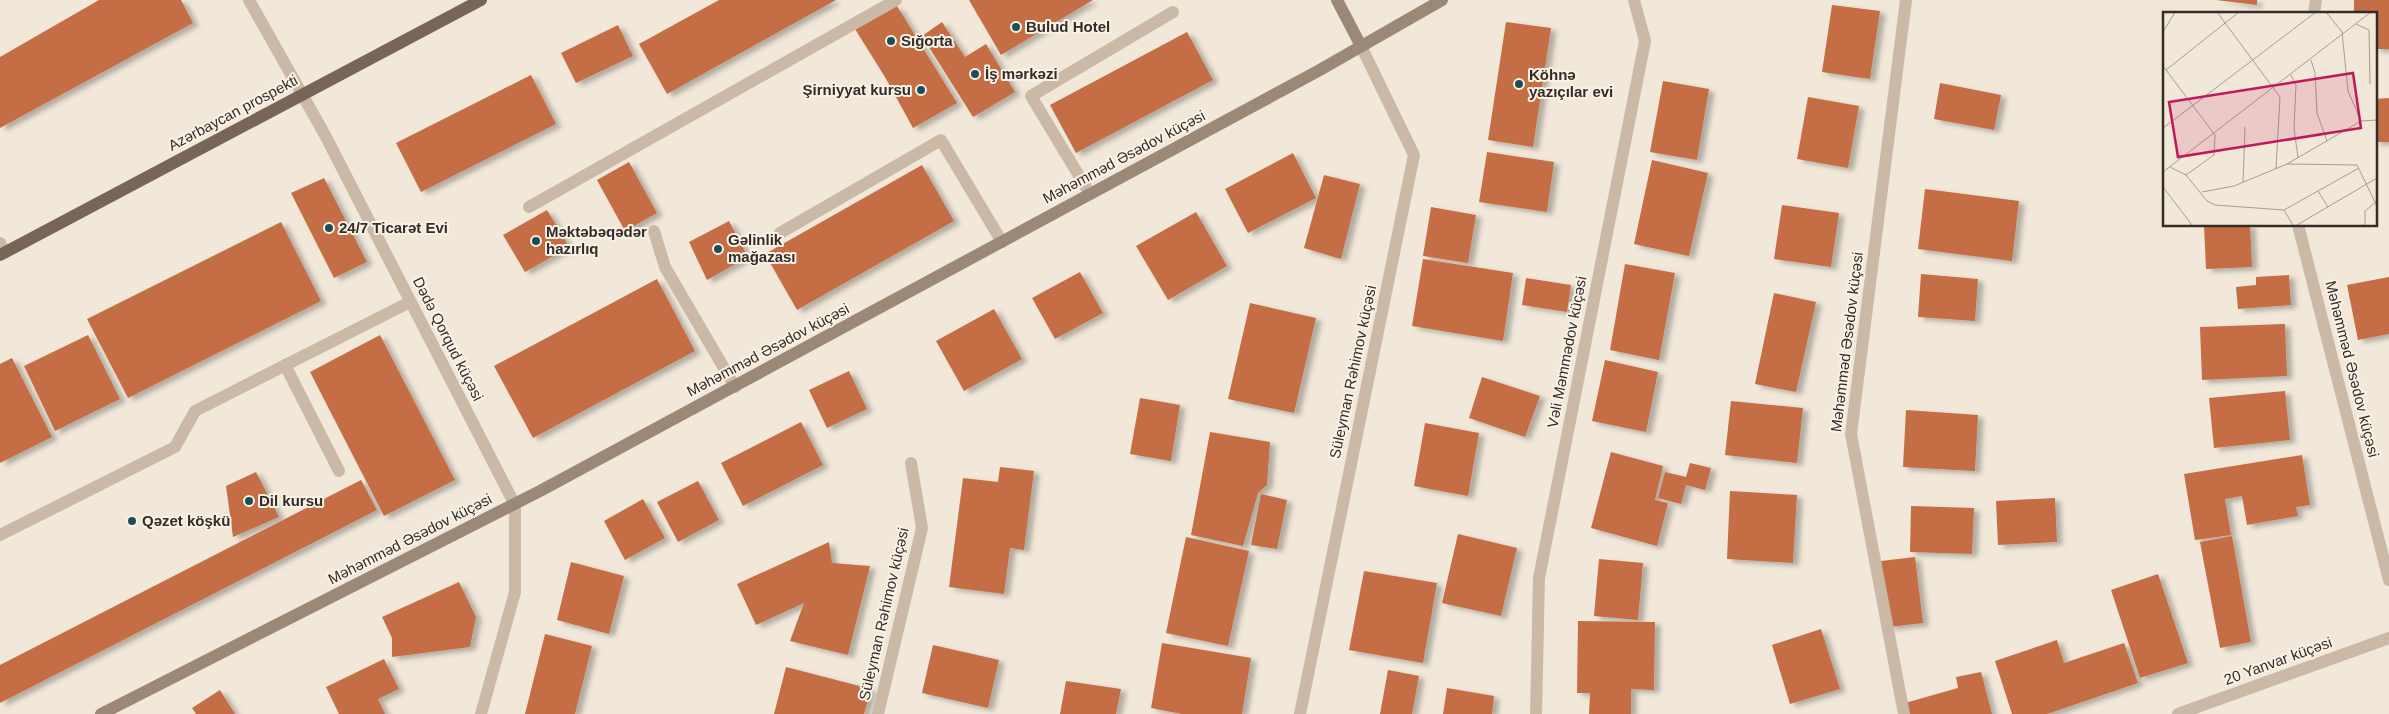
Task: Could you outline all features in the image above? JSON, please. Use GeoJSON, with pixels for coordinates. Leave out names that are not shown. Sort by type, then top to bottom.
{"type":"FeatureCollection","features":[{"type":"Feature","properties":{"kind":"main road","name":"Azərbaycan prospekti"},"geometry":{"type":"LineString","coordinates":[[2,250],[481,0]]}},
{"type":"Feature","properties":{"kind":"street","name":"Dədə Qorqud küçəsi"},"geometry":{"type":"LineString","coordinates":[[249,0],[302,95],[514,504],[515,592],[481,714]]}},
{"type":"Feature","properties":{"kind":"street"},"geometry":{"type":"LineString","coordinates":[[529,206],[896,0]]}},
{"type":"Feature","properties":{"kind":"street"},"geometry":{"type":"LineString","coordinates":[[1337,0],[1362,46]]}},
{"type":"Feature","properties":{"kind":"street","name":"Məhəmməd Əsədov küçəsi"},"geometry":{"type":"LineString","coordinates":[[101,714],[514,504],[735,387],[1362,46],[1442,0]]}},
{"type":"Feature","properties":{"kind":"street","name":"Vəli Məmmədov küçəsi"},"geometry":{"type":"LineString","coordinates":[[1536,714],[1539,578],[1645,41],[1634,0]]}},
{"type":"Feature","properties":{"kind":"street","name":"Məhəmməd Əsədov küçəsi"},"geometry":{"type":"LineString","coordinates":[[1904,714],[1851,434],[1906,0]]}},
{"type":"Feature","properties":{"kind":"street"},"geometry":{"type":"LineString","coordinates":[[1090,194],[1031,96],[1173,12]]}},
{"type":"Feature","properties":{"kind":"street","name":"Süleyman Rəhimov küçəsi"},"geometry":{"type":"LineString","coordinates":[[1300,714],[1414,156],[1362,46]]}},
{"type":"Feature","properties":{"kind":"street"},"geometry":{"type":"LineString","coordinates":[[780,233],[941,140],[1002,242]]}},
{"type":"Feature","properties":{"kind":"street","name":"Məhəmməd Əsədov küçəsi"},"geometry":{"type":"LineString","coordinates":[[2298,226],[2389,580]]}},
{"type":"Feature","properties":{"kind":"street"},"geometry":{"type":"LineString","coordinates":[[654,231],[665,267],[735,387]]}},
{"type":"Feature","properties":{"kind":"street"},"geometry":{"type":"LineString","coordinates":[[0,535],[174,447],[195,412],[410,302]]}},
{"type":"Feature","properties":{"kind":"street"},"geometry":{"type":"LineString","coordinates":[[286,365],[339,470]]}},
{"type":"Feature","properties":{"kind":"street","name":"Süleyman Rəhimov küçəsi"},"geometry":{"type":"LineString","coordinates":[[878,714],[922,528],[911,463]]}},
{"type":"Feature","properties":{"kind":"street","name":"20 Yanvar küçəsi"},"geometry":{"type":"LineString","coordinates":[[2178,714],[2389,638]]}},
{"type":"Feature","properties":{"kind":"building"},"geometry":{"type":"Polygon","coordinates":[[[99,0],[181,0],[193,23],[0,128],[0,57],[99,0]]]}},
{"type":"Feature","properties":{"kind":"building"},"geometry":{"type":"Polygon","coordinates":[[[719,0],[836,0],[667,94],[639,44],[719,0]]]}},
{"type":"Feature","properties":{"kind":"building","name":"Bulud Hotel"},"geometry":{"type":"Polygon","coordinates":[[[969,0],[1093,0],[1001,55],[969,0]]]}},
{"type":"Feature","properties":{"kind":"building"},"geometry":{"type":"Polygon","coordinates":[[[2216,0],[2257,0],[2257,5],[2216,0]]]}},
{"type":"Feature","properties":{"kind":"building"},"geometry":{"type":"Polygon","coordinates":[[[2354,0],[2389,0],[2389,49],[2376,49],[2376,12],[2354,12],[2354,0]]]}},
{"type":"Feature","properties":{"kind":"building"},"geometry":{"type":"Polygon","coordinates":[[[1832,5],[1880,11],[1870,79],[1822,72],[1832,5]]]}},
{"type":"Feature","properties":{"kind":"building"},"geometry":{"type":"Polygon","coordinates":[[[897,6],[957,103],[913,128],[885,77],[855,29],[897,6]]]}},
{"type":"Feature","properties":{"kind":"building","name":"İş mərkəzi"},"geometry":{"type":"Polygon","coordinates":[[[942,22],[965,57],[986,44],[1015,92],[973,117],[922,36],[942,22]]]}},
{"type":"Feature","properties":{"kind":"building","name":"Köhnə yazıçılar evi"},"geometry":{"type":"Polygon","coordinates":[[[1506,22],[1551,28],[1533,147],[1488,140],[1506,22]]]}},
{"type":"Feature","properties":{"kind":"building"},"geometry":{"type":"Polygon","coordinates":[[[618,25],[633,56],[576,83],[561,53],[618,25]]]}},
{"type":"Feature","properties":{"kind":"building"},"geometry":{"type":"Polygon","coordinates":[[[1187,32],[1213,80],[1076,153],[1050,105],[1187,32]]]}},
{"type":"Feature","properties":{"kind":"building"},"geometry":{"type":"Polygon","coordinates":[[[531,75],[556,124],[421,192],[396,143],[531,75]]]}},
{"type":"Feature","properties":{"kind":"building"},"geometry":{"type":"Polygon","coordinates":[[[1663,81],[1709,89],[1697,160],[1650,152],[1663,81]]]}},
{"type":"Feature","properties":{"kind":"building"},"geometry":{"type":"Polygon","coordinates":[[[1940,83],[2001,95],[1994,130],[1934,119],[1940,83]]]}},
{"type":"Feature","properties":{"kind":"building"},"geometry":{"type":"Polygon","coordinates":[[[1808,97],[1859,106],[1848,168],[1797,159],[1808,97]]]}},
{"type":"Feature","properties":{"kind":"building"},"geometry":{"type":"Polygon","coordinates":[[[2389,98],[2389,142],[2376,142],[2376,99],[2389,98]]]}},
{"type":"Feature","properties":{"kind":"building"},"geometry":{"type":"Polygon","coordinates":[[[1487,152],[1554,162],[1547,212],[1479,202],[1487,152]]]}},
{"type":"Feature","properties":{"kind":"building"},"geometry":{"type":"Polygon","coordinates":[[[1293,153],[1316,198],[1248,233],[1225,189],[1293,153]]]}},
{"type":"Feature","properties":{"kind":"building"},"geometry":{"type":"Polygon","coordinates":[[[1652,160],[1708,173],[1689,256],[1634,244],[1652,160]]]}},
{"type":"Feature","properties":{"kind":"building"},"geometry":{"type":"Polygon","coordinates":[[[629,162],[657,213],[625,231],[597,180],[629,162]]]}},
{"type":"Feature","properties":{"kind":"building"},"geometry":{"type":"Polygon","coordinates":[[[922,165],[954,221],[797,310],[765,254],[922,165]]]}},
{"type":"Feature","properties":{"kind":"building"},"geometry":{"type":"Polygon","coordinates":[[[1324,175],[1360,184],[1341,259],[1304,248],[1324,175]]]}},
{"type":"Feature","properties":{"kind":"building","name":"24/7 Ticarət Evi"},"geometry":{"type":"Polygon","coordinates":[[[324,178],[367,262],[334,278],[291,193],[324,178]]]}},
{"type":"Feature","properties":{"kind":"building"},"geometry":{"type":"Polygon","coordinates":[[[1925,189],[2019,201],[2012,261],[1918,249],[1925,189]]]}},
{"type":"Feature","properties":{"kind":"building"},"geometry":{"type":"Polygon","coordinates":[[[1782,205],[1839,213],[1831,267],[1774,259],[1782,205]]]}},
{"type":"Feature","properties":{"kind":"building"},"geometry":{"type":"Polygon","coordinates":[[[1431,207],[1476,215],[1468,263],[1423,256],[1431,207]]]}},
{"type":"Feature","properties":{"kind":"building","name":"Məktəbəqədər hazırlıq"},"geometry":{"type":"Polygon","coordinates":[[[547,210],[569,247],[525,272],[503,235],[547,210]]]}},
{"type":"Feature","properties":{"kind":"building"},"geometry":{"type":"Polygon","coordinates":[[[1196,212],[1227,266],[1168,300],[1136,246],[1196,212]]]}},
{"type":"Feature","properties":{"kind":"building","name":"Gəlinlik mağazası"},"geometry":{"type":"Polygon","coordinates":[[[729,221],[748,257],[707,280],[689,242],[729,221]]]}},
{"type":"Feature","properties":{"kind":"building"},"geometry":{"type":"Polygon","coordinates":[[[281,222],[321,301],[128,398],[87,319],[281,222]]]}},
{"type":"Feature","properties":{"kind":"building"},"geometry":{"type":"Polygon","coordinates":[[[2204,226],[2250,226],[2252,267],[2206,269],[2204,226]]]}},
{"type":"Feature","properties":{"kind":"building"},"geometry":{"type":"Polygon","coordinates":[[[1423,259],[1513,273],[1503,341],[1412,326],[1423,259]]]}},
{"type":"Feature","properties":{"kind":"building"},"geometry":{"type":"Polygon","coordinates":[[[1625,264],[1675,273],[1659,360],[1610,350],[1625,264]]]}},
{"type":"Feature","properties":{"kind":"building"},"geometry":{"type":"Polygon","coordinates":[[[1080,272],[1103,313],[1055,339],[1032,298],[1080,272]]]}},
{"type":"Feature","properties":{"kind":"building"},"geometry":{"type":"Polygon","coordinates":[[[1921,274],[1978,279],[1975,321],[1918,317],[1921,274]]]}},
{"type":"Feature","properties":{"kind":"building"},"geometry":{"type":"Polygon","coordinates":[[[2289,275],[2291,305],[2238,309],[2236,287],[2256,285],[2256,277],[2289,275]]]}},
{"type":"Feature","properties":{"kind":"building"},"geometry":{"type":"Polygon","coordinates":[[[2389,277],[2389,334],[2358,340],[2347,285],[2389,277]]]}},
{"type":"Feature","properties":{"kind":"building"},"geometry":{"type":"Polygon","coordinates":[[[1526,278],[1571,285],[1567,312],[1522,305],[1526,278]]]}},
{"type":"Feature","properties":{"kind":"building"},"geometry":{"type":"Polygon","coordinates":[[[657,279],[695,351],[533,438],[494,366],[657,279]]]}},
{"type":"Feature","properties":{"kind":"building"},"geometry":{"type":"Polygon","coordinates":[[[1774,293],[1816,302],[1796,392],[1755,384],[1774,293]]]}},
{"type":"Feature","properties":{"kind":"building"},"geometry":{"type":"Polygon","coordinates":[[[1250,303],[1316,318],[1294,413],[1228,399],[1250,303]]]}},
{"type":"Feature","properties":{"kind":"building"},"geometry":{"type":"Polygon","coordinates":[[[994,309],[1022,359],[964,391],[936,341],[994,309]]]}},
{"type":"Feature","properties":{"kind":"building"},"geometry":{"type":"Polygon","coordinates":[[[2285,324],[2287,376],[2202,380],[2200,327],[2285,324]]]}},
{"type":"Feature","properties":{"kind":"building"},"geometry":{"type":"Polygon","coordinates":[[[88,335],[120,399],[55,431],[24,366],[88,335]]]}},
{"type":"Feature","properties":{"kind":"building"},"geometry":{"type":"Polygon","coordinates":[[[380,335],[455,480],[384,516],[310,372],[380,335]]]}},
{"type":"Feature","properties":{"kind":"building"},"geometry":{"type":"Polygon","coordinates":[[[12,358],[52,437],[0,463],[0,364],[12,358]]]}},
{"type":"Feature","properties":{"kind":"building"},"geometry":{"type":"Polygon","coordinates":[[[1605,360],[1658,372],[1646,432],[1592,421],[1605,360]]]}},
{"type":"Feature","properties":{"kind":"building"},"geometry":{"type":"Polygon","coordinates":[[[849,371],[867,409],[827,428],[809,390],[849,371]]]}},
{"type":"Feature","properties":{"kind":"building"},"geometry":{"type":"Polygon","coordinates":[[[1482,377],[1540,396],[1525,437],[1469,418],[1482,377]]]}},
{"type":"Feature","properties":{"kind":"building"},"geometry":{"type":"Polygon","coordinates":[[[2285,391],[2290,440],[2214,448],[2209,398],[2285,391]]]}},
{"type":"Feature","properties":{"kind":"building"},"geometry":{"type":"Polygon","coordinates":[[[1140,398],[1180,405],[1171,461],[1130,454],[1140,398]]]}},
{"type":"Feature","properties":{"kind":"building"},"geometry":{"type":"Polygon","coordinates":[[[1731,401],[1803,408],[1797,463],[1725,455],[1731,401]]]}},
{"type":"Feature","properties":{"kind":"building"},"geometry":{"type":"Polygon","coordinates":[[[1906,410],[1978,415],[1975,471],[1903,467],[1906,410]]]}},
{"type":"Feature","properties":{"kind":"building"},"geometry":{"type":"Polygon","coordinates":[[[801,422],[823,465],[743,506],[721,463],[801,422]]]}},
{"type":"Feature","properties":{"kind":"building"},"geometry":{"type":"Polygon","coordinates":[[[1425,423],[1479,433],[1468,496],[1414,486],[1425,423]]]}},
{"type":"Feature","properties":{"kind":"building"},"geometry":{"type":"Polygon","coordinates":[[[1210,432],[1270,442],[1267,485],[1258,493],[1243,546],[1191,535],[1210,432]]]}},
{"type":"Feature","properties":{"kind":"building"},"geometry":{"type":"Polygon","coordinates":[[[1611,452],[1663,466],[1655,500],[1668,503],[1657,546],[1591,528],[1611,452]]]}},
{"type":"Feature","properties":{"kind":"building"},"geometry":{"type":"Polygon","coordinates":[[[2302,455],[2310,505],[2296,507],[2298,516],[2247,525],[2242,496],[2225,499],[2231,535],[2195,540],[2184,474],[2302,455]]]}},
{"type":"Feature","properties":{"kind":"building"},"geometry":{"type":"Polygon","coordinates":[[[1690,463],[1711,468],[1705,490],[1686,485],[1681,504],[1658,498],[1665,472],[1686,477],[1690,463]]]}},
{"type":"Feature","properties":{"kind":"building"},"geometry":{"type":"Polygon","coordinates":[[[1000,467],[1034,471],[1024,550],[1010,548],[1004,594],[949,587],[963,478],[998,482],[1000,467]]]}},
{"type":"Feature","properties":{"kind":"building","name":"Dil kursu"},"geometry":{"type":"Polygon","coordinates":[[[256,472],[279,517],[233,537],[226,486],[256,472]]]}},
{"type":"Feature","properties":{"kind":"building"},"geometry":{"type":"Polygon","coordinates":[[[361,480],[377,510],[0,703],[0,665],[361,480]]]}},
{"type":"Feature","properties":{"kind":"building"},"geometry":{"type":"Polygon","coordinates":[[[698,481],[719,520],[678,542],[657,502],[698,481]]]}},
{"type":"Feature","properties":{"kind":"building"},"geometry":{"type":"Polygon","coordinates":[[[1730,491],[1797,495],[1793,563],[1727,559],[1730,491]]]}},
{"type":"Feature","properties":{"kind":"building"},"geometry":{"type":"Polygon","coordinates":[[[1261,494],[1287,500],[1277,549],[1251,545],[1261,494]]]}},
{"type":"Feature","properties":{"kind":"building"},"geometry":{"type":"Polygon","coordinates":[[[2055,498],[2057,542],[1998,545],[1996,501],[2055,498]]]}},
{"type":"Feature","properties":{"kind":"building"},"geometry":{"type":"Polygon","coordinates":[[[643,499],[665,538],[625,560],[604,521],[643,499]]]}},
{"type":"Feature","properties":{"kind":"building"},"geometry":{"type":"Polygon","coordinates":[[[1911,506],[1974,508],[1972,554],[1910,552],[1911,506]]]}},
{"type":"Feature","properties":{"kind":"building"},"geometry":{"type":"Polygon","coordinates":[[[1458,534],[1517,548],[1501,616],[1442,603],[1458,534]]]}},
{"type":"Feature","properties":{"kind":"building"},"geometry":{"type":"Polygon","coordinates":[[[2232,536],[2251,642],[2220,648],[2200,542],[2232,536]]]}},
{"type":"Feature","properties":{"kind":"building"},"geometry":{"type":"Polygon","coordinates":[[[1186,537],[1249,551],[1228,646],[1166,633],[1186,537]]]}},
{"type":"Feature","properties":{"kind":"building"},"geometry":{"type":"Polygon","coordinates":[[[829,542],[832,563],[870,566],[848,655],[790,641],[804,603],[756,625],[737,584],[829,542]]]}},
{"type":"Feature","properties":{"kind":"building"},"geometry":{"type":"Polygon","coordinates":[[[1915,557],[1923,623],[1889,627],[1881,561],[1915,557]]]}},
{"type":"Feature","properties":{"kind":"building"},"geometry":{"type":"Polygon","coordinates":[[[1599,559],[1643,563],[1638,620],[1594,616],[1599,559]]]}},
{"type":"Feature","properties":{"kind":"building"},"geometry":{"type":"Polygon","coordinates":[[[571,562],[624,576],[609,634],[557,620],[571,562]]]}},
{"type":"Feature","properties":{"kind":"building"},"geometry":{"type":"Polygon","coordinates":[[[1364,571],[1437,583],[1423,663],[1349,650],[1364,571]]]}},
{"type":"Feature","properties":{"kind":"building"},"geometry":{"type":"Polygon","coordinates":[[[2158,574],[2188,663],[2140,678],[2111,590],[2158,574]]]}},
{"type":"Feature","properties":{"kind":"building"},"geometry":{"type":"Polygon","coordinates":[[[459,582],[476,617],[470,647],[392,657],[392,638],[382,617],[459,582]]]}},
{"type":"Feature","properties":{"kind":"building"},"geometry":{"type":"Polygon","coordinates":[[[1578,621],[1655,622],[1654,690],[1631,689],[1631,714],[1589,714],[1590,693],[1577,693],[1578,621]]]}},
{"type":"Feature","properties":{"kind":"building"},"geometry":{"type":"Polygon","coordinates":[[[1821,629],[1840,689],[1790,704],[1772,645],[1821,629]]]}},
{"type":"Feature","properties":{"kind":"building"},"geometry":{"type":"Polygon","coordinates":[[[545,634],[592,646],[575,714],[525,714],[545,634]]]}},
{"type":"Feature","properties":{"kind":"building"},"geometry":{"type":"Polygon","coordinates":[[[2057,640],[2064,663],[2124,643],[2138,683],[2047,714],[2012,714],[1995,661],[2057,640]]]}},
{"type":"Feature","properties":{"kind":"building"},"geometry":{"type":"Polygon","coordinates":[[[1162,643],[1251,658],[1242,714],[1182,714],[1151,708],[1162,643]]]}},
{"type":"Feature","properties":{"kind":"building"},"geometry":{"type":"Polygon","coordinates":[[[933,645],[999,660],[988,708],[922,693],[933,645]]]}},
{"type":"Feature","properties":{"kind":"building"},"geometry":{"type":"Polygon","coordinates":[[[384,659],[399,689],[378,699],[385,714],[339,714],[326,687],[384,659]]]}},
{"type":"Feature","properties":{"kind":"building"},"geometry":{"type":"Polygon","coordinates":[[[786,667],[871,689],[864,714],[774,714],[786,667]]]}},
{"type":"Feature","properties":{"kind":"building"},"geometry":{"type":"Polygon","coordinates":[[[1388,670],[1419,676],[1412,714],[1380,714],[1388,670]]]}},
{"type":"Feature","properties":{"kind":"building"},"geometry":{"type":"Polygon","coordinates":[[[1981,672],[1992,714],[1908,714],[1905,703],[1958,688],[1956,677],[1981,672]]]}},
{"type":"Feature","properties":{"kind":"building"},"geometry":{"type":"Polygon","coordinates":[[[1066,681],[1121,689],[1116,714],[1060,714],[1066,681]]]}},
{"type":"Feature","properties":{"kind":"building"},"geometry":{"type":"Polygon","coordinates":[[[1447,688],[1494,696],[1492,714],[1443,714],[1447,688]]]}},
{"type":"Feature","properties":{"kind":"building"},"geometry":{"type":"Polygon","coordinates":[[[220,690],[235,714],[196,714],[192,708],[220,690]]]}},
{"type":"Feature","properties":{"kind":"place","name":"Bulud Hotel"},"geometry":{"type":"Point","coordinates":[1016,27]}},
{"type":"Feature","properties":{"kind":"place","name":"Sığorta"},"geometry":{"type":"Point","coordinates":[891,41]}},
{"type":"Feature","properties":{"kind":"place","name":"İş mərkəzi"},"geometry":{"type":"Point","coordinates":[975,74]}},
{"type":"Feature","properties":{"kind":"place","name":"Köhnə yazıçılar evi"},"geometry":{"type":"Point","coordinates":[1519,84]}},
{"type":"Feature","properties":{"kind":"place","name":"Şirniyyat kursu"},"geometry":{"type":"Point","coordinates":[921,90]}},
{"type":"Feature","properties":{"kind":"place","name":"24/7 Ticarət Evi"},"geometry":{"type":"Point","coordinates":[329,228]}},
{"type":"Feature","properties":{"kind":"place","name":"Məktəbəqədər hazırlıq"},"geometry":{"type":"Point","coordinates":[536,241]}},
{"type":"Feature","properties":{"kind":"place","name":"Gəlinlik mağazası"},"geometry":{"type":"Point","coordinates":[718,249]}},
{"type":"Feature","properties":{"kind":"place","name":"Dil kursu"},"geometry":{"type":"Point","coordinates":[249,501]}},
{"type":"Feature","properties":{"kind":"place","name":"Qəzet köşkü"},"geometry":{"type":"Point","coordinates":[132,521]}}]}
